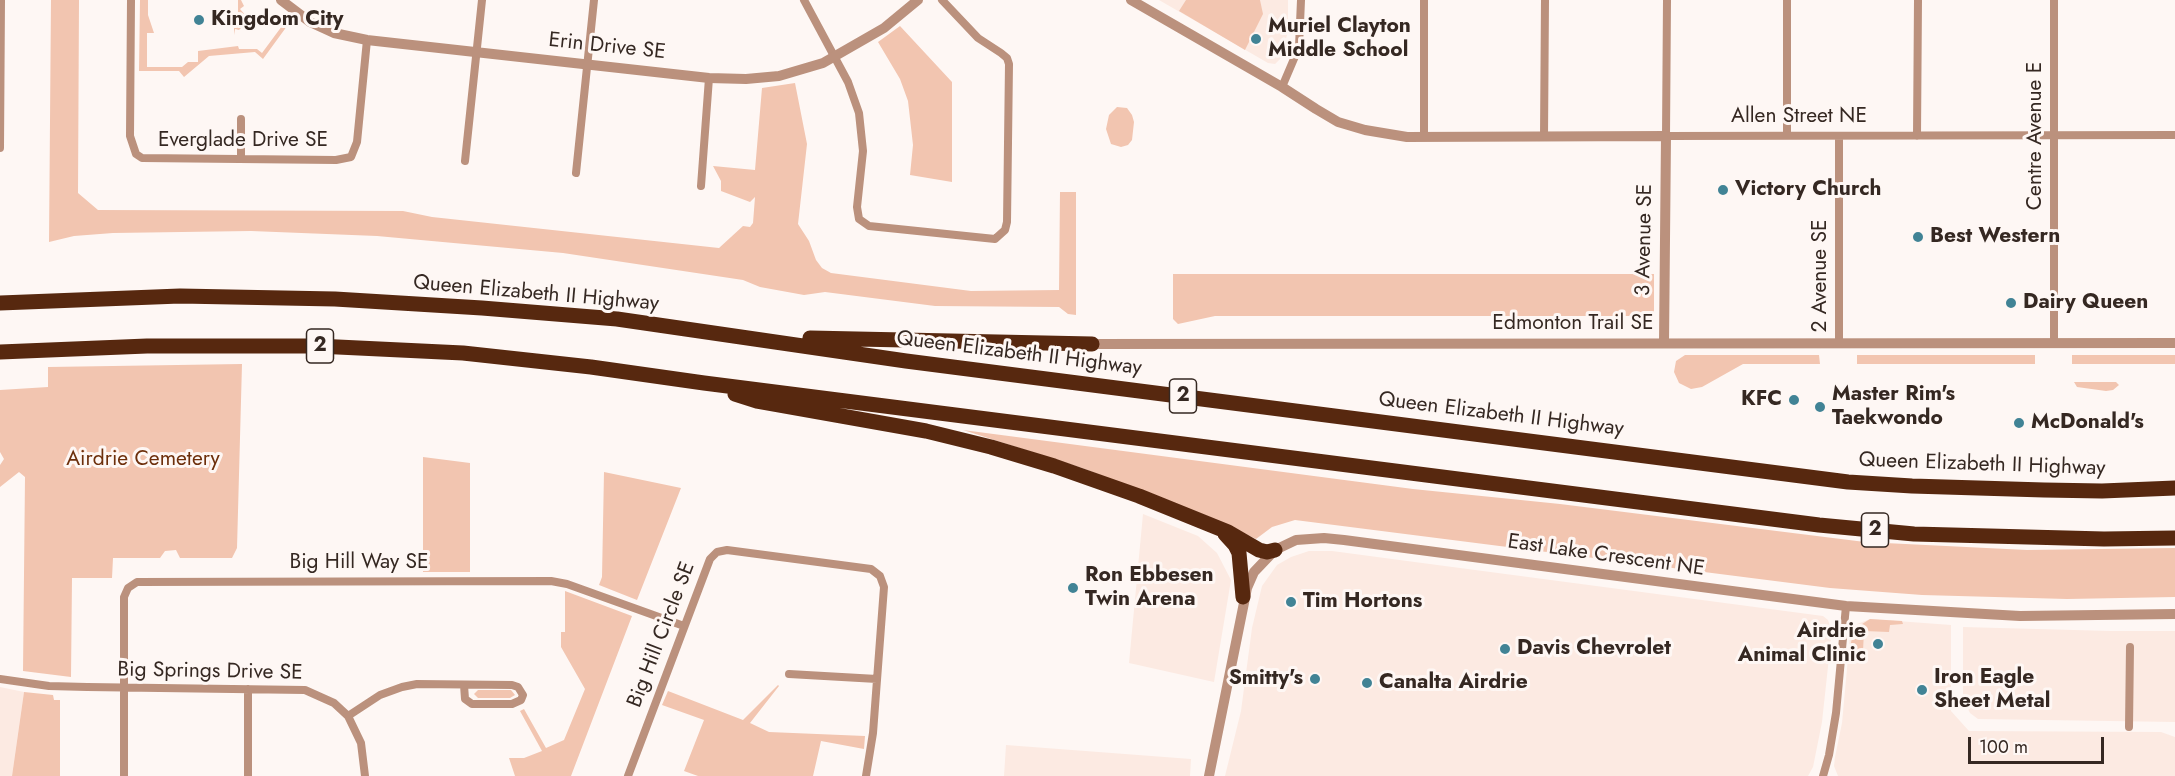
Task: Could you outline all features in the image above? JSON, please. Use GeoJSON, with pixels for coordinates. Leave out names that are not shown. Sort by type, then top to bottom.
{"type":"FeatureCollection","features":[{"type":"Feature","properties":{"kind":"highway","name":"Queen Elizabeth II Highway"},"geometry":{"type":"LineString","coordinates":[[1,303],[180,296],[335,299],[482,308],[617,320],[746,336],[906,361],[1848,482],[2044,490],[2102,491],[2175,488]]}},
{"type":"Feature","properties":{"kind":"highway"},"geometry":{"type":"LineString","coordinates":[[746,336],[1092,344]]}},
{"type":"Feature","properties":{"kind":"highway","name":"2"},"geometry":{"type":"LineString","coordinates":[[0,352],[147,346],[340,347],[463,352],[1819,525],[1914,534],[2175,538]]}},
{"type":"Feature","properties":{"kind":"highway"},"geometry":{"type":"LineString","coordinates":[[704,383],[757,401],[926,431],[991,447],[1094,479],[1204,522],[1259,550],[1267,552],[1275,550]]}},
{"type":"Feature","properties":{"kind":"highway"},"geometry":{"type":"LineString","coordinates":[[1204,522],[1223,533],[1235,545],[1240,560],[1244,597]]}},
{"type":"Feature","properties":{"kind":"street"},"geometry":{"type":"LineString","coordinates":[[0,148],[1,0]]}},
{"type":"Feature","properties":{"kind":"street","name":"Everglade Drive SE"},"geometry":{"type":"LineString","coordinates":[[131,0],[130,136],[136,154],[142,158],[336,160],[351,157],[357,142],[367,40]]}},
{"type":"Feature","properties":{"kind":"street"},"geometry":{"type":"LineString","coordinates":[[465,161],[482,0]]}},
{"type":"Feature","properties":{"kind":"street"},"geometry":{"type":"LineString","coordinates":[[576,173],[594,0]]}},
{"type":"Feature","properties":{"kind":"street"},"geometry":{"type":"LineString","coordinates":[[804,0],[848,82],[860,122],[863,151],[857,207],[859,219],[869,226],[995,239],[1005,230],[1007,222],[1008,64],[1001,53],[978,38],[942,0]]}},
{"type":"Feature","properties":{"kind":"street","name":"Erin Drive SE"},"geometry":{"type":"LineString","coordinates":[[284,1],[310,22],[334,33],[367,40],[709,78],[746,79],[779,76],[815,67],[835,58],[884,28],[918,0]]}},
{"type":"Feature","properties":{"kind":"street","name":"Allen Street NE"},"geometry":{"type":"LineString","coordinates":[[1131,0],[1338,122],[1388,136],[2175,135]]}},
{"type":"Feature","properties":{"kind":"street"},"geometry":{"type":"LineString","coordinates":[[1282,87],[1299,47],[1300,0]]}},
{"type":"Feature","properties":{"kind":"street"},"geometry":{"type":"LineString","coordinates":[[1424,0],[1424,137]]}},
{"type":"Feature","properties":{"kind":"street"},"geometry":{"type":"LineString","coordinates":[[1544,136],[1545,0]]}},
{"type":"Feature","properties":{"kind":"street"},"geometry":{"type":"LineString","coordinates":[[1666,136],[1667,0]]}},
{"type":"Feature","properties":{"kind":"street"},"geometry":{"type":"LineString","coordinates":[[1787,0],[1787,136]]}},
{"type":"Feature","properties":{"kind":"street"},"geometry":{"type":"LineString","coordinates":[[1917,136],[1918,0]]}},
{"type":"Feature","properties":{"kind":"street","name":"Centre Avenue E"},"geometry":{"type":"LineString","coordinates":[[2054,0],[2054,343]]}},
{"type":"Feature","properties":{"kind":"street"},"geometry":{"type":"LineString","coordinates":[[700,186],[709,78]]}},
{"type":"Feature","properties":{"kind":"street"},"geometry":{"type":"LineString","coordinates":[[241,159],[242,118]]}},
{"type":"Feature","properties":{"kind":"street","name":"3 Avenue SE"},"geometry":{"type":"LineString","coordinates":[[1664,343],[1666,136]]}},
{"type":"Feature","properties":{"kind":"street","name":"2 Avenue SE"},"geometry":{"type":"LineString","coordinates":[[1839,136],[1839,344]]}},
{"type":"Feature","properties":{"kind":"street","name":"Edmonton Trail SE"},"geometry":{"type":"LineString","coordinates":[[1092,344],[2175,343]]}},
{"type":"Feature","properties":{"kind":"street","name":"East Lake Crescent NE"},"geometry":{"type":"LineString","coordinates":[[1209,776],[1244,597],[1254,572],[1275,550],[1296,540],[1324,538],[1344,540],[1846,606],[2020,616],[2175,614]]}},
{"type":"Feature","properties":{"kind":"street","name":"Big Hill Circle SE"},"geometry":{"type":"LineString","coordinates":[[628,776],[710,559],[713,554],[722,550],[871,569],[880,576],[884,587],[873,733],[866,776]]}},
{"type":"Feature","properties":{"kind":"street","name":"Big Hill Way SE"},"geometry":{"type":"LineString","coordinates":[[124,776],[124,597],[128,588],[137,582],[551,581],[581,589],[684,626]]}},
{"type":"Feature","properties":{"kind":"street"},"geometry":{"type":"LineString","coordinates":[[1823,776],[1836,713],[1846,606]]}},
{"type":"Feature","properties":{"kind":"street"},"geometry":{"type":"LineString","coordinates":[[2129,727],[2130,646]]}},
{"type":"Feature","properties":{"kind":"street"},"geometry":{"type":"LineString","coordinates":[[789,674],[877,679]]}},
{"type":"Feature","properties":{"kind":"street","name":"Big Springs Drive SE"},"geometry":{"type":"LineString","coordinates":[[0,679],[48,686],[305,690],[334,704],[348,716],[361,743],[365,776]]}},
{"type":"Feature","properties":{"kind":"street"},"geometry":{"type":"LineString","coordinates":[[348,716],[366,702],[402,687],[417,684],[512,685],[518,687],[523,695],[518,703],[472,704],[465,699],[464,685]]}},
{"type":"Feature","properties":{"kind":"street"},"geometry":{"type":"LineString","coordinates":[[248,689],[248,776]]}},
{"type":"Feature","properties":{"kind":"shaded area","name":"Muriel Clayton Middle School"},"geometry":{"type":"Polygon","coordinates":[[[1159,0],[1288,0],[1288,31],[1281,58],[1275,64],[1268,63],[1159,0]]]}},
{"type":"Feature","properties":{"kind":"shaded area"},"geometry":{"type":"Polygon","coordinates":[[[1143,514],[1198,536],[1217,553],[1231,580],[1214,682],[1129,663],[1143,514]]]}},
{"type":"Feature","properties":{"kind":"shaded area"},"geometry":{"type":"Polygon","coordinates":[[[1309,551],[1332,551],[1823,616],[1828,620],[1831,639],[1822,722],[1813,767],[1808,776],[1225,776],[1241,711],[1252,628],[1262,586],[1277,565],[1309,551]]]}},
{"type":"Feature","properties":{"kind":"shaded area"},"geometry":{"type":"Polygon","coordinates":[[[1870,619],[1951,625],[1951,711],[1969,731],[2161,732],[2175,737],[2175,776],[1838,776],[1834,766],[1842,723],[1850,636],[1857,624],[1870,619]]]}},
{"type":"Feature","properties":{"kind":"shaded area"},"geometry":{"type":"Polygon","coordinates":[[[1963,627],[2175,631],[2175,722],[1978,719],[1970,713],[1963,699],[1963,627]]]}},
{"type":"Feature","properties":{"kind":"shaded area"},"geometry":{"type":"Polygon","coordinates":[[[0,687],[24,692],[12,776],[0,776],[0,687]]]}},
{"type":"Feature","properties":{"kind":"shaded area"},"geometry":{"type":"Polygon","coordinates":[[[1006,745],[1191,759],[1190,776],[1004,776],[1006,745]]]}},
{"type":"Feature","properties":{"kind":"green space"},"geometry":{"type":"Polygon","coordinates":[[[51,0],[79,0],[78,193],[98,210],[403,211],[432,217],[719,248],[743,226],[750,227],[753,223],[755,197],[750,202],[721,191],[721,181],[713,166],[755,170],[762,88],[795,83],[807,144],[798,224],[822,268],[831,273],[971,291],[1059,290],[1060,192],[1076,192],[1076,315],[1068,314],[1059,307],[935,306],[825,292],[804,295],[760,287],[743,280],[563,253],[377,236],[251,231],[113,233],[74,236],[49,242],[51,0]]]}},
{"type":"Feature","properties":{"kind":"green space"},"geometry":{"type":"Polygon","coordinates":[[[140,0],[148,0],[148,15],[154,33],[147,33],[147,67],[182,67],[188,62],[198,62],[198,51],[238,46],[239,49],[257,49],[262,53],[282,26],[276,21],[284,16],[290,22],[263,59],[255,52],[209,56],[184,77],[179,71],[139,71],[140,0]]]}},
{"type":"Feature","properties":{"kind":"green space"},"geometry":{"type":"Polygon","coordinates":[[[238,0],[241,0],[244,6],[240,9],[253,24],[250,26],[247,22],[239,30],[235,29],[234,35],[234,19],[238,19],[238,0]]]}},
{"type":"Feature","properties":{"kind":"green space"},"geometry":{"type":"Polygon","coordinates":[[[1186,0],[1260,0],[1263,14],[1245,50],[1179,11],[1186,0]]]}},
{"type":"Feature","properties":{"kind":"green space"},"geometry":{"type":"Polygon","coordinates":[[[900,26],[952,82],[952,182],[910,175],[913,145],[908,101],[900,79],[878,42],[900,26]]]}},
{"type":"Feature","properties":{"kind":"green space"},"geometry":{"type":"Polygon","coordinates":[[[1117,107],[1127,108],[1134,122],[1132,140],[1128,145],[1121,147],[1111,144],[1106,129],[1109,115],[1117,107]]]}},
{"type":"Feature","properties":{"kind":"green space"},"geometry":{"type":"Polygon","coordinates":[[[1173,274],[1654,274],[1654,315],[1645,329],[1632,316],[1215,316],[1178,324],[1173,319],[1173,274]]]}},
{"type":"Feature","properties":{"kind":"green space"},"geometry":{"type":"Polygon","coordinates":[[[1685,355],[1819,355],[1820,364],[1743,364],[1702,387],[1691,389],[1679,383],[1674,372],[1676,361],[1685,355]]]}},
{"type":"Feature","properties":{"kind":"green space"},"geometry":{"type":"Polygon","coordinates":[[[1857,355],[2035,355],[2035,364],[1857,364],[1857,355]]]}},
{"type":"Feature","properties":{"kind":"green space"},"geometry":{"type":"Polygon","coordinates":[[[2072,355],[2175,355],[2175,364],[2072,364],[2072,355]]]}},
{"type":"Feature","properties":{"kind":"green space","name":"Airdrie Cemetery"},"geometry":{"type":"Polygon","coordinates":[[[242,364],[237,548],[232,558],[180,558],[176,550],[165,551],[160,558],[113,558],[112,578],[72,578],[71,677],[23,671],[25,477],[19,472],[0,487],[0,465],[4,459],[0,452],[0,390],[48,387],[48,367],[242,364]]]}},
{"type":"Feature","properties":{"kind":"green space"},"geometry":{"type":"Polygon","coordinates":[[[2074,382],[2116,382],[2119,385],[2113,390],[2106,391],[2077,387],[2074,382]]]}},
{"type":"Feature","properties":{"kind":"green space"},"geometry":{"type":"Polygon","coordinates":[[[963,430],[1413,489],[1560,504],[1865,542],[2027,550],[2175,548],[2175,597],[2067,599],[1922,595],[1830,588],[1295,520],[1272,527],[1256,539],[1210,517],[1082,468],[963,430]]]}},
{"type":"Feature","properties":{"kind":"green space"},"geometry":{"type":"Polygon","coordinates":[[[423,457],[470,463],[470,572],[423,572],[423,457]]]}},
{"type":"Feature","properties":{"kind":"green space"},"geometry":{"type":"Polygon","coordinates":[[[604,472],[681,488],[637,600],[599,585],[602,577],[604,472]]]}},
{"type":"Feature","properties":{"kind":"green space"},"geometry":{"type":"Polygon","coordinates":[[[565,591],[632,616],[571,776],[515,776],[509,758],[524,758],[542,751],[520,711],[524,709],[546,748],[564,740],[585,689],[561,647],[561,632],[565,632],[565,591]]]}},
{"type":"Feature","properties":{"kind":"green space"},"geometry":{"type":"Polygon","coordinates":[[[1870,619],[1902,621],[1903,624],[1890,625],[1889,632],[1864,631],[1863,651],[1849,652],[1854,629],[1857,625],[1870,619]]]}},
{"type":"Feature","properties":{"kind":"green space"},"geometry":{"type":"Polygon","coordinates":[[[778,685],[750,723],[769,732],[865,736],[864,749],[821,741],[813,776],[698,776],[684,771],[704,720],[662,705],[668,691],[743,720],[778,685]]]}},
{"type":"Feature","properties":{"kind":"green space"},"geometry":{"type":"Polygon","coordinates":[[[478,690],[511,690],[515,695],[510,698],[478,698],[474,694],[478,690]]]}},
{"type":"Feature","properties":{"kind":"green space"},"geometry":{"type":"Polygon","coordinates":[[[24,692],[53,695],[54,700],[60,700],[60,776],[12,776],[24,692]]]}},
{"type":"Feature","properties":{"kind":"place","name":"Kingdom City"},"geometry":{"type":"Point","coordinates":[199,20]}},
{"type":"Feature","properties":{"kind":"place","name":"Muriel Clayton Middle School"},"geometry":{"type":"Point","coordinates":[1256,39]}},
{"type":"Feature","properties":{"kind":"place","name":"Victory Church"},"geometry":{"type":"Point","coordinates":[1723,190]}},
{"type":"Feature","properties":{"kind":"place","name":"Best Western"},"geometry":{"type":"Point","coordinates":[1918,237]}},
{"type":"Feature","properties":{"kind":"place","name":"Dairy Queen"},"geometry":{"type":"Point","coordinates":[2011,303]}},
{"type":"Feature","properties":{"kind":"place","name":"KFC"},"geometry":{"type":"Point","coordinates":[1794,400]}},
{"type":"Feature","properties":{"kind":"place","name":"Master Rim's Taekwondo"},"geometry":{"type":"Point","coordinates":[1820,407]}},
{"type":"Feature","properties":{"kind":"place","name":"McDonald's"},"geometry":{"type":"Point","coordinates":[2019,423]}},
{"type":"Feature","properties":{"kind":"place","name":"Ron Ebbesen Twin Arena"},"geometry":{"type":"Point","coordinates":[1073,588]}},
{"type":"Feature","properties":{"kind":"place","name":"Tim Hortons"},"geometry":{"type":"Point","coordinates":[1291,602]}},
{"type":"Feature","properties":{"kind":"place","name":"Airdrie Animal Clinic"},"geometry":{"type":"Point","coordinates":[1878,644]}},
{"type":"Feature","properties":{"kind":"place","name":"Davis Chevrolet"},"geometry":{"type":"Point","coordinates":[1505,649]}},
{"type":"Feature","properties":{"kind":"place","name":"Smitty's"},"geometry":{"type":"Point","coordinates":[1315,679]}},
{"type":"Feature","properties":{"kind":"place","name":"Canalta Airdrie"},"geometry":{"type":"Point","coordinates":[1367,683]}},
{"type":"Feature","properties":{"kind":"place","name":"Iron Eagle Sheet Metal"},"geometry":{"type":"Point","coordinates":[1922,690]}}]}
